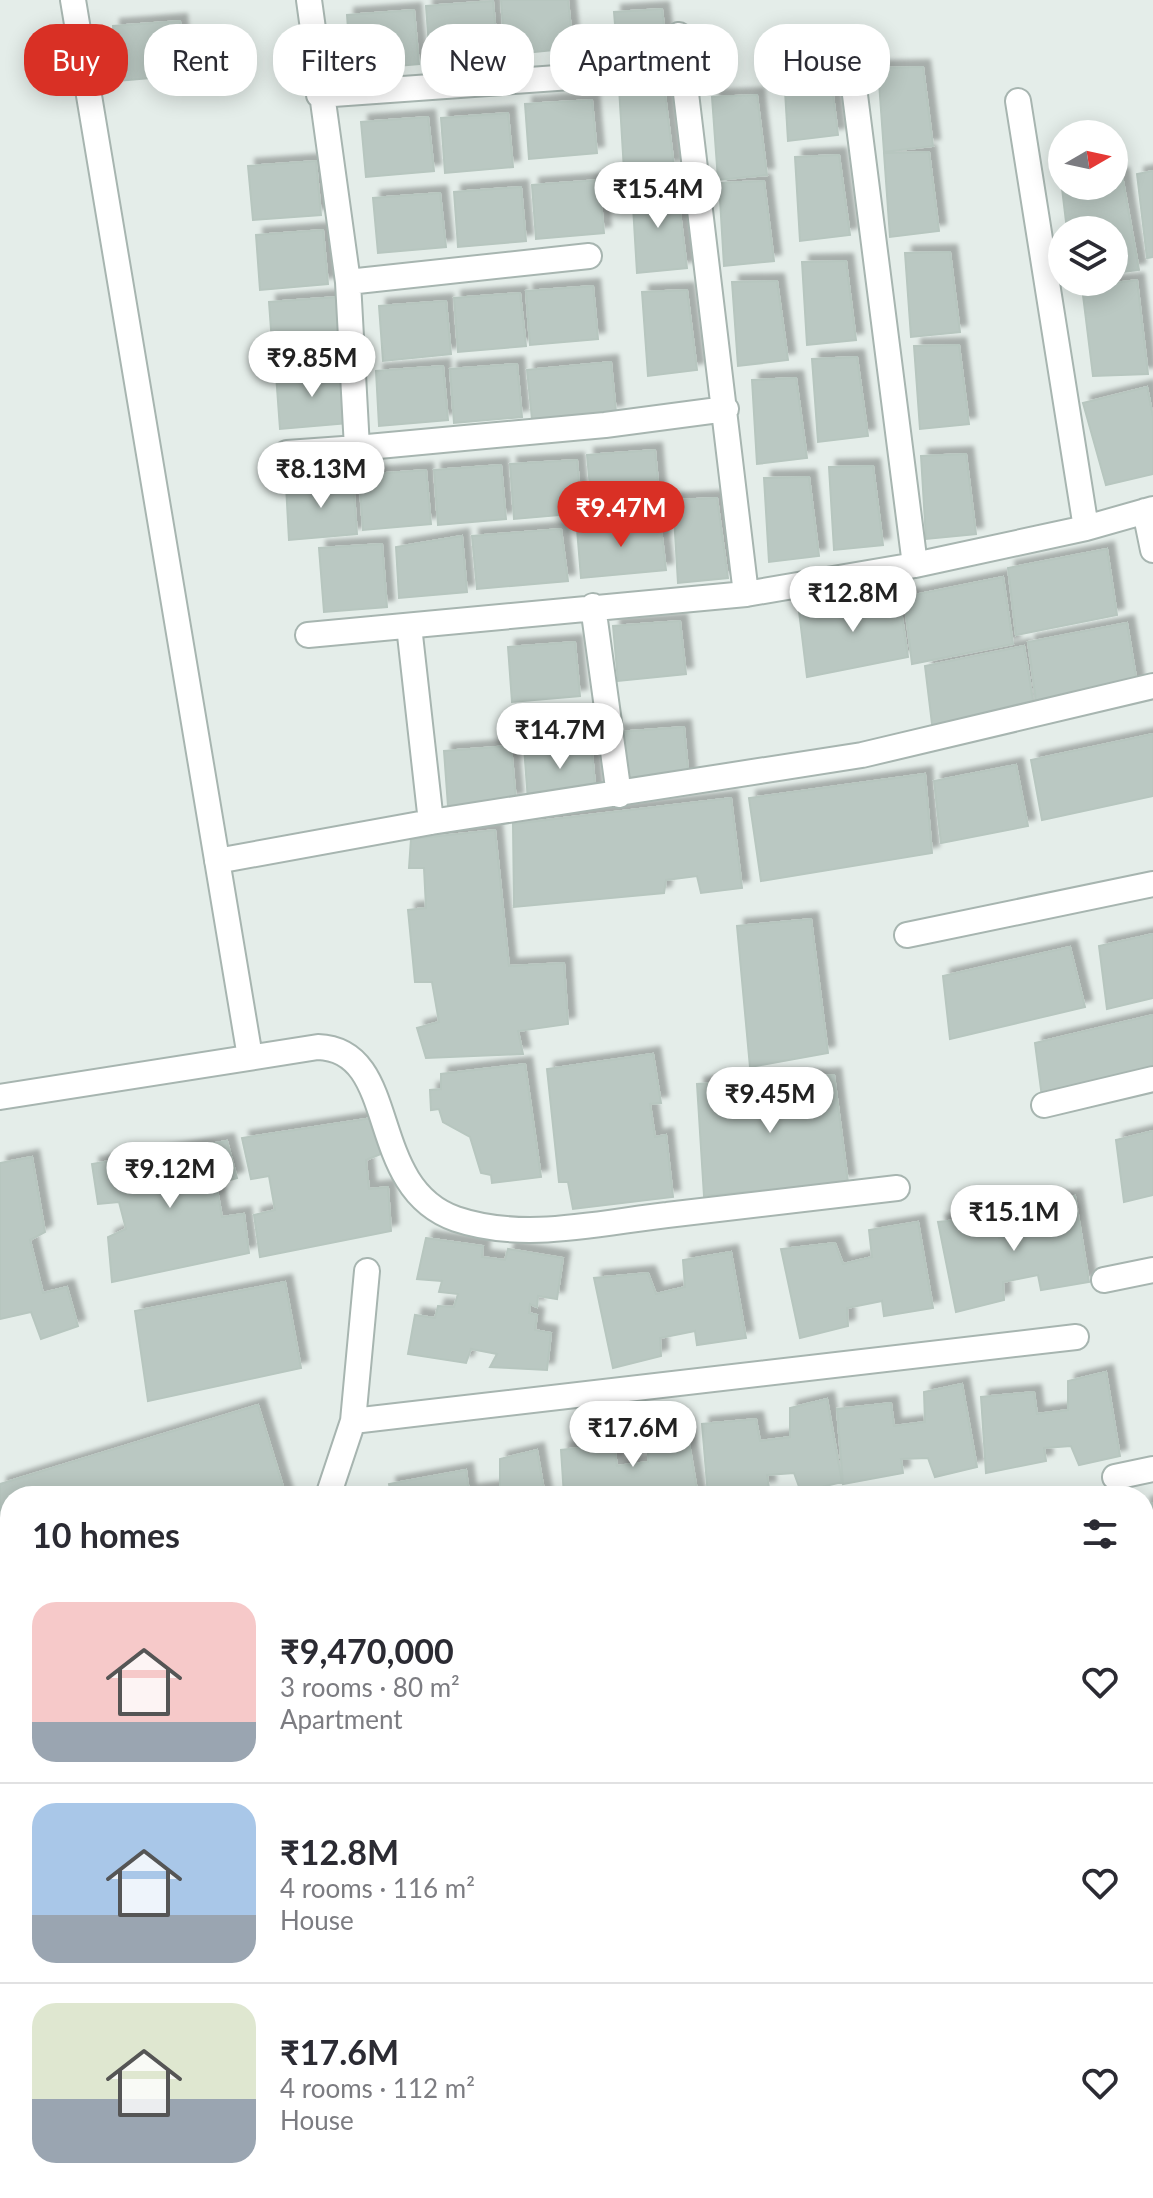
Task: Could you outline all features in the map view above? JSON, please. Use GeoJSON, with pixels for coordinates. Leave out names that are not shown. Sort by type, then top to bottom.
{"type":"FeatureCollection","features":[{"type":"Feature","properties":{"kind":"street"},"geometry":{"type":"LineString","coordinates":[[73,0],[250,1057]]}},
{"type":"Feature","properties":{"kind":"street"},"geometry":{"type":"LineString","coordinates":[[309,0],[312,24]]}},
{"type":"Feature","properties":{"kind":"street"},"geometry":{"type":"LineString","coordinates":[[405,89],[550,78]]}},
{"type":"Feature","properties":{"kind":"street"},"geometry":{"type":"LineString","coordinates":[[319,96],[348,282],[357,448]]}},
{"type":"Feature","properties":{"kind":"street"},"geometry":{"type":"LineString","coordinates":[[687,96],[746,594]]}},
{"type":"Feature","properties":{"kind":"street"},"geometry":{"type":"LineString","coordinates":[[855,96],[915,565]]}},
{"type":"Feature","properties":{"kind":"street"},"geometry":{"type":"LineString","coordinates":[[1018,101],[1086,528]]}},
{"type":"Feature","properties":{"kind":"street"},"geometry":{"type":"LineString","coordinates":[[348,282],[589,256]]}},
{"type":"Feature","properties":{"kind":"street"},"geometry":{"type":"LineString","coordinates":[[287,453],[605,425],[726,409]]}},
{"type":"Feature","properties":{"kind":"street"},"geometry":{"type":"LineString","coordinates":[[308,635],[746,594],[915,565],[1086,528],[1149,510],[1153,550]]}},
{"type":"Feature","properties":{"kind":"street"},"geometry":{"type":"LineString","coordinates":[[593,606],[619,795]]}},
{"type":"Feature","properties":{"kind":"street"},"geometry":{"type":"LineString","coordinates":[[409,626],[431,822]]}},
{"type":"Feature","properties":{"kind":"street"},"geometry":{"type":"LineString","coordinates":[[217,861],[431,822],[862,755],[1153,686]]}},
{"type":"Feature","properties":{"kind":"street"},"geometry":{"type":"LineString","coordinates":[[907,935],[1153,884]]}},
{"type":"Feature","properties":{"kind":"street"},"geometry":{"type":"LineString","coordinates":[[0,1097],[318,1047],[337,1048],[354,1057],[365,1072],[400,1169],[421,1200],[455,1218],[501,1229],[530,1231],[897,1188]]}},
{"type":"Feature","properties":{"kind":"street"},"geometry":{"type":"LineString","coordinates":[[1044,1105],[1153,1079]]}},
{"type":"Feature","properties":{"kind":"street"},"geometry":{"type":"LineString","coordinates":[[1104,1280],[1153,1270]]}},
{"type":"Feature","properties":{"kind":"street"},"geometry":{"type":"LineString","coordinates":[[331,1486],[353,1421],[367,1271]]}},
{"type":"Feature","properties":{"kind":"street"},"geometry":{"type":"LineString","coordinates":[[353,1421],[1076,1337]]}},
{"type":"Feature","properties":{"kind":"street"},"geometry":{"type":"LineString","coordinates":[[1115,1477],[1153,1469]]}},
{"type":"Feature","properties":{"kind":"building"},"geometry":{"type":"Polygon","coordinates":[[[501,0],[568,0],[570,24],[550,24],[550,50],[534,52],[534,24],[503,24],[501,0]]]}},
{"type":"Feature","properties":{"kind":"building"},"geometry":{"type":"Polygon","coordinates":[[[493,1],[495,24],[427,24],[426,6],[493,1]]]}},
{"type":"Feature","properties":{"kind":"building"},"geometry":{"type":"Polygon","coordinates":[[[662,9],[664,24],[615,24],[614,12],[662,9]]]}},
{"type":"Feature","properties":{"kind":"building"},"geometry":{"type":"Polygon","coordinates":[[[414,10],[419,64],[405,65],[405,24],[348,24],[347,15],[414,10]]]}},
{"type":"Feature","properties":{"kind":"building"},"geometry":{"type":"Polygon","coordinates":[[[180,21],[180,24],[144,24],[144,79],[128,80],[128,25],[180,21]]]}},
{"type":"Feature","properties":{"kind":"building"},"geometry":{"type":"Polygon","coordinates":[[[923,67],[933,146],[884,152],[880,96],[890,96],[890,68],[923,67]]]}},
{"type":"Feature","properties":{"kind":"building"},"geometry":{"type":"Polygon","coordinates":[[[620,96],[665,96],[674,166],[624,171],[620,96]]]}},
{"type":"Feature","properties":{"kind":"building"},"geometry":{"type":"Polygon","coordinates":[[[757,96],[767,175],[718,180],[712,97],[757,96]]]}},
{"type":"Feature","properties":{"kind":"building"},"geometry":{"type":"Polygon","coordinates":[[[785,96],[833,96],[838,135],[788,141],[785,96]]]}},
{"type":"Feature","properties":{"kind":"building"},"geometry":{"type":"Polygon","coordinates":[[[592,100],[597,153],[529,159],[525,104],[592,100]]]}},
{"type":"Feature","properties":{"kind":"building"},"geometry":{"type":"Polygon","coordinates":[[[508,113],[513,167],[445,173],[441,118],[508,113]]]}},
{"type":"Feature","properties":{"kind":"building"},"geometry":{"type":"Polygon","coordinates":[[[428,117],[434,171],[366,177],[361,122],[428,117]]]}},
{"type":"Feature","properties":{"kind":"building"},"geometry":{"type":"Polygon","coordinates":[[[929,152],[939,231],[890,237],[884,153],[929,152]]]}},
{"type":"Feature","properties":{"kind":"building"},"geometry":{"type":"Polygon","coordinates":[[[839,155],[850,235],[800,241],[795,157],[839,155]]]}},
{"type":"Feature","properties":{"kind":"building"},"geometry":{"type":"Polygon","coordinates":[[[316,161],[321,215],[253,220],[248,166],[316,161]]]}},
{"type":"Feature","properties":{"kind":"building"},"geometry":{"type":"Polygon","coordinates":[[[1153,171],[1153,257],[1147,258],[1137,174],[1153,171]]]}},
{"type":"Feature","properties":{"kind":"building"},"geometry":{"type":"Polygon","coordinates":[[[599,180],[604,233],[536,239],[532,185],[599,180]]]}},
{"type":"Feature","properties":{"kind":"building"},"geometry":{"type":"Polygon","coordinates":[[[764,181],[774,261],[724,266],[719,183],[764,181]]]}},
{"type":"Feature","properties":{"kind":"building"},"geometry":{"type":"Polygon","coordinates":[[[521,187],[526,241],[458,247],[454,192],[521,187]]]}},
{"type":"Feature","properties":{"kind":"building"},"geometry":{"type":"Polygon","coordinates":[[[677,188],[687,268],[637,273],[632,189],[677,188]]]}},
{"type":"Feature","properties":{"kind":"building"},"geometry":{"type":"Polygon","coordinates":[[[440,193],[446,247],[378,253],[373,198],[440,193]]]}},
{"type":"Feature","properties":{"kind":"building"},"geometry":{"type":"Polygon","coordinates":[[[1063,200],[1126,200],[1139,270],[1128,271],[1128,216],[1065,216],[1063,200]]]}},
{"type":"Feature","properties":{"kind":"building"},"geometry":{"type":"Polygon","coordinates":[[[323,230],[328,284],[260,290],[256,235],[323,230]]]}},
{"type":"Feature","properties":{"kind":"building"},"geometry":{"type":"Polygon","coordinates":[[[950,252],[960,332],[911,337],[905,253],[950,252]]]}},
{"type":"Feature","properties":{"kind":"building"},"geometry":{"type":"Polygon","coordinates":[[[846,261],[856,340],[807,345],[802,262],[846,261]]]}},
{"type":"Feature","properties":{"kind":"building"},"geometry":{"type":"Polygon","coordinates":[[[1137,280],[1148,374],[1093,376],[1083,296],[1128,296],[1128,281],[1137,280]]]}},
{"type":"Feature","properties":{"kind":"building"},"geometry":{"type":"Polygon","coordinates":[[[777,281],[788,360],[738,366],[732,282],[777,281]]]}},
{"type":"Feature","properties":{"kind":"building"},"geometry":{"type":"Polygon","coordinates":[[[593,286],[598,339],[530,345],[526,291],[593,286]]]}},
{"type":"Feature","properties":{"kind":"building"},"geometry":{"type":"Polygon","coordinates":[[[687,290],[697,370],[648,376],[642,292],[687,290]]]}},
{"type":"Feature","properties":{"kind":"building"},"geometry":{"type":"Polygon","coordinates":[[[520,293],[526,346],[458,352],[454,298],[520,293]]]}},
{"type":"Feature","properties":{"kind":"building"},"geometry":{"type":"Polygon","coordinates":[[[337,297],[341,351],[273,357],[269,302],[337,297]]]}},
{"type":"Feature","properties":{"kind":"building"},"geometry":{"type":"Polygon","coordinates":[[[446,301],[451,354],[383,361],[379,306],[446,301]]]}},
{"type":"Feature","properties":{"kind":"building"},"geometry":{"type":"Polygon","coordinates":[[[959,345],[969,424],[920,429],[914,346],[959,345]]]}},
{"type":"Feature","properties":{"kind":"building"},"geometry":{"type":"Polygon","coordinates":[[[857,357],[868,436],[818,442],[812,359],[857,357]]]}},
{"type":"Feature","properties":{"kind":"building"},"geometry":{"type":"Polygon","coordinates":[[[611,362],[616,412],[532,419],[527,370],[611,362]]]}},
{"type":"Feature","properties":{"kind":"building"},"geometry":{"type":"Polygon","coordinates":[[[517,364],[522,417],[454,423],[450,369],[517,364]]]}},
{"type":"Feature","properties":{"kind":"building"},"geometry":{"type":"Polygon","coordinates":[[[443,366],[448,420],[379,426],[376,371],[443,366]]]}},
{"type":"Feature","properties":{"kind":"building"},"geometry":{"type":"Polygon","coordinates":[[[343,369],[348,423],[280,429],[276,374],[343,369]]]}},
{"type":"Feature","properties":{"kind":"building"},"geometry":{"type":"Polygon","coordinates":[[[796,378],[807,458],[757,464],[752,380],[796,378]]]}},
{"type":"Feature","properties":{"kind":"building"},"geometry":{"type":"Polygon","coordinates":[[[1147,387],[1153,417],[1153,474],[1106,485],[1083,403],[1147,387]]]}},
{"type":"Feature","properties":{"kind":"building"},"geometry":{"type":"Polygon","coordinates":[[[655,450],[660,503],[592,509],[587,455],[655,450]]]}},
{"type":"Feature","properties":{"kind":"building"},"geometry":{"type":"Polygon","coordinates":[[[966,454],[976,534],[926,539],[921,456],[966,454]]]}},
{"type":"Feature","properties":{"kind":"building"},"geometry":{"type":"Polygon","coordinates":[[[577,460],[582,513],[514,519],[510,464],[577,460]]]}},
{"type":"Feature","properties":{"kind":"building"},"geometry":{"type":"Polygon","coordinates":[[[501,465],[506,519],[438,525],[434,470],[501,465]]]}},
{"type":"Feature","properties":{"kind":"building"},"geometry":{"type":"Polygon","coordinates":[[[873,466],[883,545],[834,550],[829,467],[873,466]]]}},
{"type":"Feature","properties":{"kind":"building"},"geometry":{"type":"Polygon","coordinates":[[[426,470],[431,524],[363,530],[359,475],[426,470]]]}},
{"type":"Feature","properties":{"kind":"building"},"geometry":{"type":"Polygon","coordinates":[[[809,477],[819,556],[769,562],[764,478],[809,477]]]}},
{"type":"Feature","properties":{"kind":"building"},"geometry":{"type":"Polygon","coordinates":[[[353,480],[357,534],[289,540],[286,485],[353,480]]]}},
{"type":"Feature","properties":{"kind":"building"},"geometry":{"type":"Polygon","coordinates":[[[717,498],[728,578],[678,583],[673,500],[717,498]]]}},
{"type":"Feature","properties":{"kind":"building"},"geometry":{"type":"Polygon","coordinates":[[[660,520],[666,570],[581,578],[577,529],[660,520]]]}},
{"type":"Feature","properties":{"kind":"building"},"geometry":{"type":"Polygon","coordinates":[[[561,529],[568,581],[477,589],[472,536],[561,529]]]}},
{"type":"Feature","properties":{"kind":"building"},"geometry":{"type":"Polygon","coordinates":[[[462,536],[467,592],[399,598],[396,547],[462,536]]]}},
{"type":"Feature","properties":{"kind":"building"},"geometry":{"type":"Polygon","coordinates":[[[382,544],[387,607],[324,612],[319,548],[382,544]]]}},
{"type":"Feature","properties":{"kind":"building"},"geometry":{"type":"Polygon","coordinates":[[[1107,549],[1117,615],[1016,635],[1008,568],[1107,549]]]}},
{"type":"Feature","properties":{"kind":"building"},"geometry":{"type":"Polygon","coordinates":[[[1003,577],[1013,644],[912,664],[904,597],[1003,577]]]}},
{"type":"Feature","properties":{"kind":"building"},"geometry":{"type":"Polygon","coordinates":[[[898,591],[908,657],[807,677],[799,611],[898,591]]]}},
{"type":"Feature","properties":{"kind":"building"},"geometry":{"type":"Polygon","coordinates":[[[680,621],[686,674],[618,681],[613,626],[680,621]]]}},
{"type":"Feature","properties":{"kind":"building"},"geometry":{"type":"Polygon","coordinates":[[[1127,623],[1138,689],[1037,709],[1028,642],[1127,623]]]}},
{"type":"Feature","properties":{"kind":"building"},"geometry":{"type":"Polygon","coordinates":[[[575,642],[580,696],[512,702],[508,647],[575,642]]]}},
{"type":"Feature","properties":{"kind":"building"},"geometry":{"type":"Polygon","coordinates":[[[1024,646],[1035,712],[933,732],[925,666],[1024,646]]]}},
{"type":"Feature","properties":{"kind":"building"},"geometry":{"type":"Polygon","coordinates":[[[684,727],[689,780],[621,787],[617,732],[684,727]]]}},
{"type":"Feature","properties":{"kind":"building"},"geometry":{"type":"Polygon","coordinates":[[[1153,734],[1153,796],[1042,820],[1031,760],[1153,734]]]}},
{"type":"Feature","properties":{"kind":"building"},"geometry":{"type":"Polygon","coordinates":[[[591,742],[596,795],[528,801],[524,747],[591,742]]]}},
{"type":"Feature","properties":{"kind":"building"},"geometry":{"type":"Polygon","coordinates":[[[511,746],[516,800],[448,806],[444,751],[511,746]]]}},
{"type":"Feature","properties":{"kind":"building"},"geometry":{"type":"Polygon","coordinates":[[[1016,765],[1028,826],[941,843],[934,781],[1016,765]]]}},
{"type":"Feature","properties":{"kind":"building"},"geometry":{"type":"Polygon","coordinates":[[[925,774],[932,853],[761,881],[749,798],[925,774]]]}},
{"type":"Feature","properties":{"kind":"building"},"geometry":{"type":"Polygon","coordinates":[[[731,798],[742,888],[701,893],[697,876],[666,880],[664,893],[514,907],[513,824],[731,798]]]}},
{"type":"Feature","properties":{"kind":"building"},"geometry":{"type":"Polygon","coordinates":[[[495,830],[509,966],[564,963],[568,1024],[518,1031],[523,1054],[426,1058],[417,1028],[439,1022],[432,982],[415,982],[408,910],[426,908],[424,868],[409,868],[411,839],[495,830]]]}},
{"type":"Feature","properties":{"kind":"building"},"geometry":{"type":"Polygon","coordinates":[[[811,919],[828,1053],[750,1067],[737,926],[811,919]]]}},
{"type":"Feature","properties":{"kind":"building"},"geometry":{"type":"Polygon","coordinates":[[[1153,934],[1153,998],[1107,1009],[1099,946],[1153,934]]]}},
{"type":"Feature","properties":{"kind":"building"},"geometry":{"type":"Polygon","coordinates":[[[1070,947],[1085,1007],[950,1039],[943,976],[1070,947]]]}},
{"type":"Feature","properties":{"kind":"building"},"geometry":{"type":"Polygon","coordinates":[[[1153,1015],[1153,1079],[1043,1105],[1035,1043],[1153,1015]]]}},
{"type":"Feature","properties":{"kind":"building"},"geometry":{"type":"Polygon","coordinates":[[[653,1054],[661,1103],[650,1104],[655,1137],[666,1135],[673,1197],[573,1209],[568,1182],[559,1182],[547,1069],[653,1054]]]}},
{"type":"Feature","properties":{"kind":"building"},"geometry":{"type":"Polygon","coordinates":[[[525,1064],[541,1177],[492,1183],[491,1175],[481,1173],[470,1137],[443,1122],[439,1109],[431,1110],[430,1090],[441,1089],[441,1074],[525,1064]]]}},
{"type":"Feature","properties":{"kind":"building"},"geometry":{"type":"Polygon","coordinates":[[[834,1075],[848,1182],[704,1196],[697,1084],[834,1075]]]}},
{"type":"Feature","properties":{"kind":"building"},"geometry":{"type":"Polygon","coordinates":[[[373,1118],[381,1154],[366,1160],[369,1189],[388,1187],[391,1231],[260,1257],[254,1215],[275,1210],[269,1176],[251,1179],[242,1138],[373,1118]]]}},
{"type":"Feature","properties":{"kind":"building"},"geometry":{"type":"Polygon","coordinates":[[[1153,1131],[1153,1195],[1124,1202],[1116,1140],[1153,1131]]]}},
{"type":"Feature","properties":{"kind":"building"},"geometry":{"type":"Polygon","coordinates":[[[227,1141],[237,1178],[216,1184],[222,1217],[244,1214],[249,1253],[112,1282],[108,1237],[126,1229],[119,1202],[98,1204],[92,1164],[227,1141]]]}},
{"type":"Feature","properties":{"kind":"building"},"geometry":{"type":"Polygon","coordinates":[[[32,1157],[45,1232],[30,1240],[43,1293],[67,1287],[78,1326],[41,1339],[31,1312],[0,1319],[0,1163],[32,1157]]]}},
{"type":"Feature","properties":{"kind":"building"},"geometry":{"type":"Polygon","coordinates":[[[1075,1196],[1089,1282],[1041,1290],[1038,1275],[1003,1282],[1004,1300],[956,1312],[938,1222],[991,1217],[999,1238],[1028,1231],[1026,1204],[1075,1196]]]}},
{"type":"Feature","properties":{"kind":"building"},"geometry":{"type":"Polygon","coordinates":[[[918,1222],[933,1308],[884,1316],[882,1301],[847,1308],[848,1326],[800,1338],[781,1249],[835,1243],[843,1264],[872,1257],[869,1230],[918,1222]]]}},
{"type":"Feature","properties":{"kind":"building"},"geometry":{"type":"Polygon","coordinates":[[[426,1238],[483,1246],[482,1257],[505,1260],[508,1249],[563,1258],[557,1299],[538,1296],[537,1307],[530,1304],[529,1313],[537,1315],[535,1330],[551,1333],[547,1370],[490,1367],[497,1354],[471,1349],[466,1363],[408,1354],[415,1315],[435,1318],[438,1306],[454,1307],[458,1294],[439,1292],[442,1281],[417,1279],[426,1238]]]}},
{"type":"Feature","properties":{"kind":"building"},"geometry":{"type":"Polygon","coordinates":[[[731,1252],[746,1338],[697,1345],[695,1331],[660,1338],[661,1356],[613,1368],[594,1278],[648,1273],[656,1294],[685,1287],[683,1260],[731,1252]]]}},
{"type":"Feature","properties":{"kind":"building"},"geometry":{"type":"Polygon","coordinates":[[[285,1282],[301,1368],[148,1401],[135,1311],[285,1282]]]}},
{"type":"Feature","properties":{"kind":"building"},"geometry":{"type":"Polygon","coordinates":[[[1106,1372],[1120,1456],[1079,1465],[1071,1446],[1044,1448],[1046,1461],[986,1473],[981,1397],[1034,1392],[1037,1414],[1068,1410],[1068,1381],[1106,1372]]]}},
{"type":"Feature","properties":{"kind":"building"},"geometry":{"type":"Polygon","coordinates":[[[962,1384],[977,1467],[935,1477],[928,1458],[901,1459],[903,1473],[843,1484],[837,1409],[891,1403],[894,1426],[925,1422],[924,1392],[962,1384]]]}},
{"type":"Feature","properties":{"kind":"building"},"geometry":{"type":"Polygon","coordinates":[[[827,1399],[842,1482],[826,1486],[799,1486],[794,1473],[767,1475],[769,1486],[707,1486],[702,1424],[756,1419],[760,1441],[790,1437],[790,1408],[827,1399]]]}},
{"type":"Feature","properties":{"kind":"building"},"geometry":{"type":"Polygon","coordinates":[[[258,1405],[283,1486],[0,1486],[258,1405]]]}},
{"type":"Feature","properties":{"kind":"building"},"geometry":{"type":"Polygon","coordinates":[[[686,1425],[696,1486],[563,1486],[561,1450],[614,1444],[617,1466],[648,1462],[648,1433],[686,1425]]]}},
{"type":"Feature","properties":{"kind":"building"},"geometry":{"type":"Polygon","coordinates":[[[537,1450],[543,1486],[500,1486],[500,1459],[537,1450]]]}},
{"type":"Feature","properties":{"kind":"building"},"geometry":{"type":"Polygon","coordinates":[[[466,1470],[468,1486],[389,1486],[389,1484],[466,1470]]]}}]}
